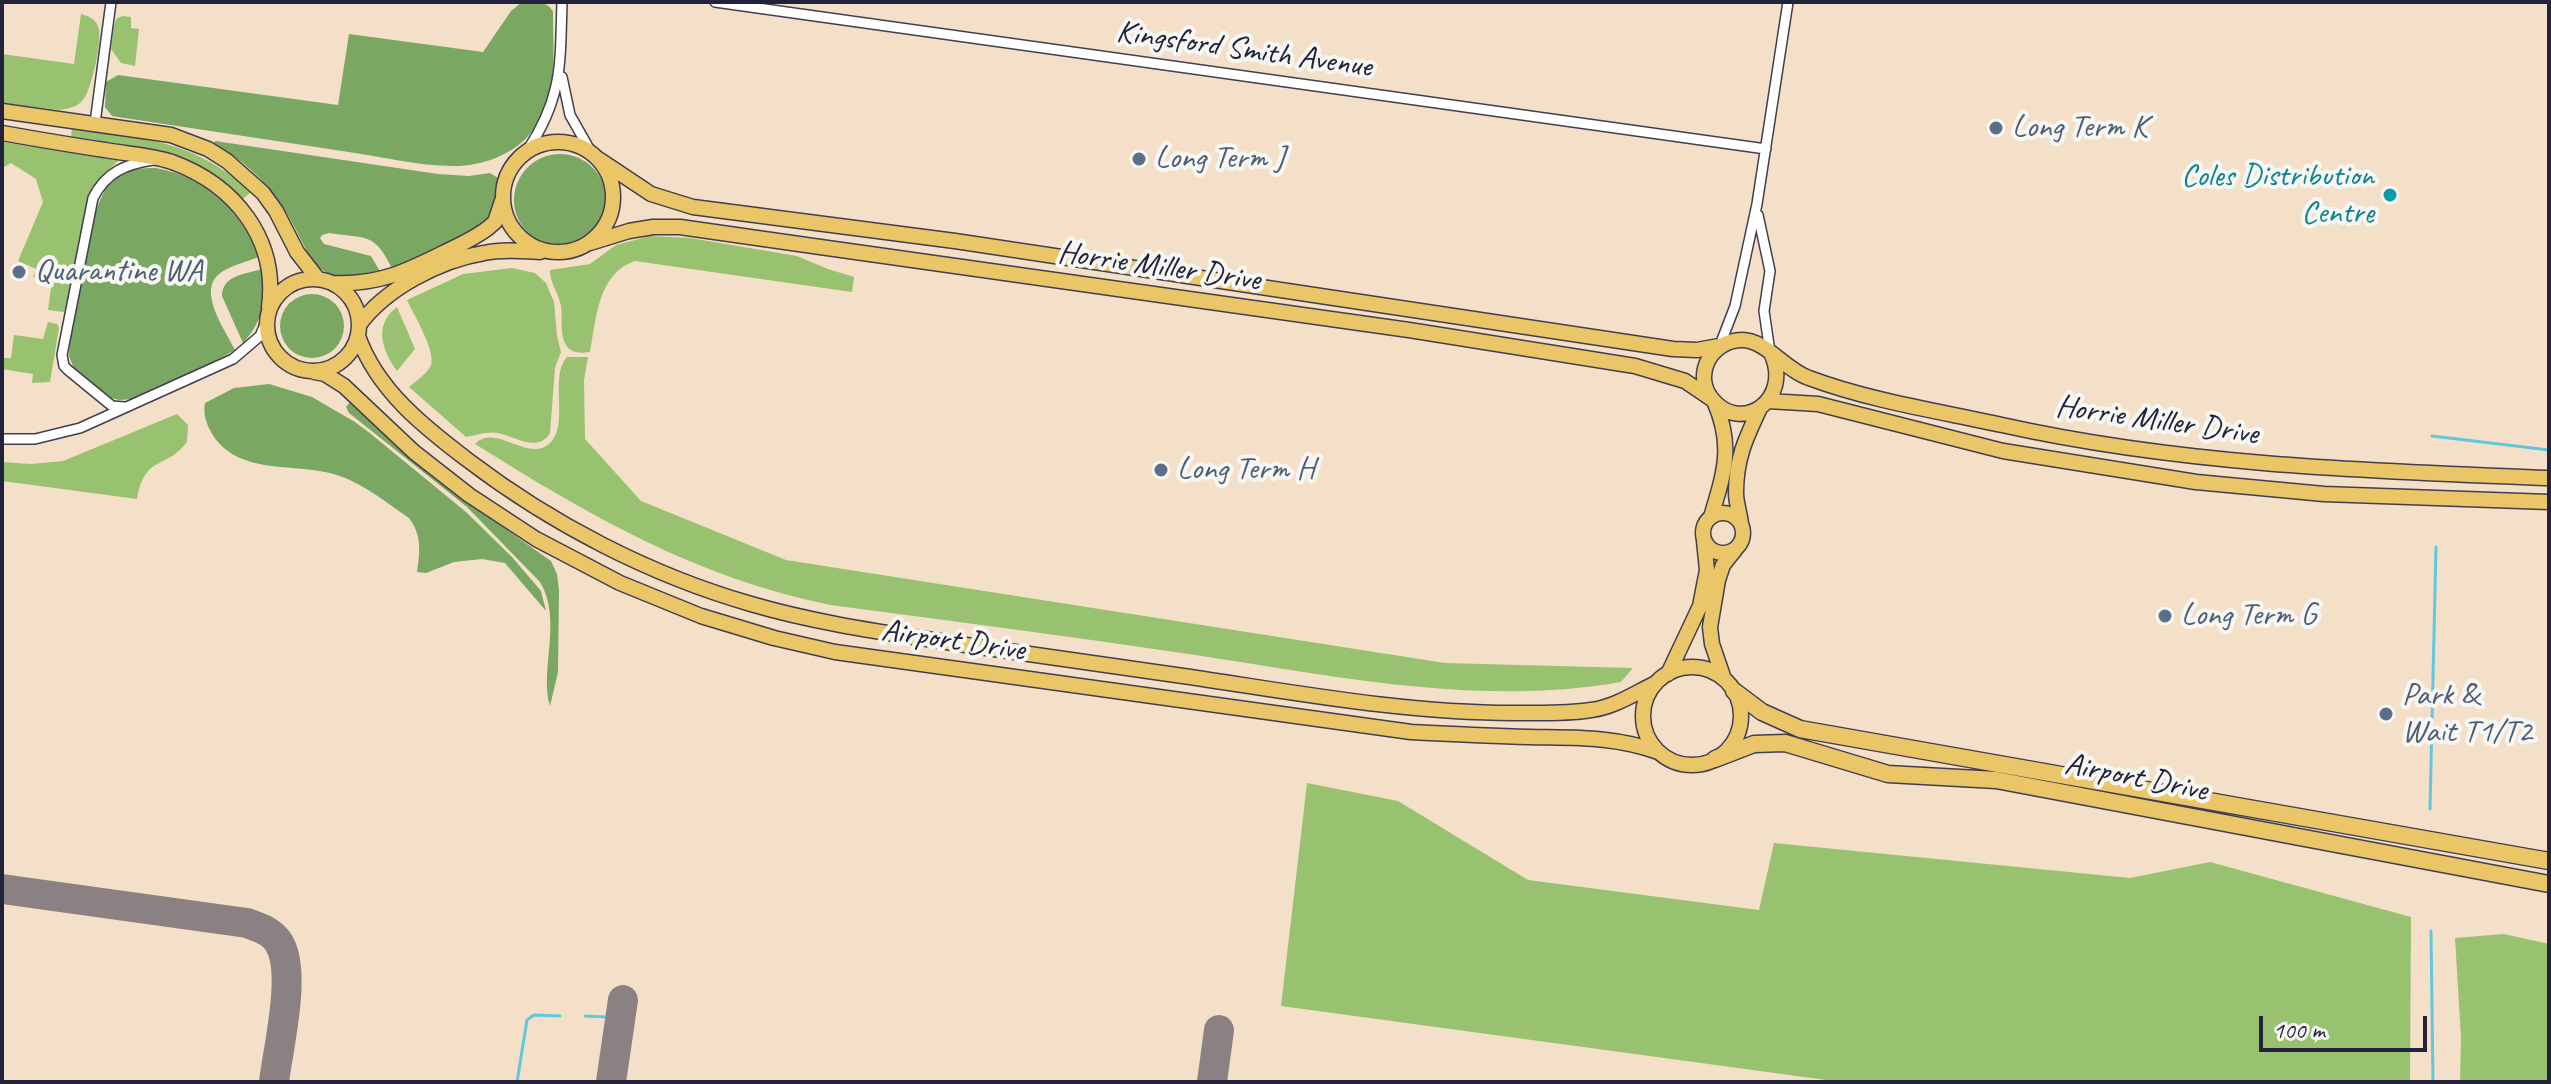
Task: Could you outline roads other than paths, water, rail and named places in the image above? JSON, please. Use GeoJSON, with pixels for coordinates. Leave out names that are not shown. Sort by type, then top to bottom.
{"type":"FeatureCollection","features":[{"type":"Feature","properties":{"kind":"highway","name":"Airport Drive"},"geometry":{"type":"LineString","coordinates":[[1729,685],[1762,712],[1800,729],[2549,861]]}},
{"type":"Feature","properties":{"kind":"highway","name":"Airport Drive"},"geometry":{"type":"LineString","coordinates":[[1715,759],[1754,744],[1785,743],[1888,774],[1983,778],[2549,884]]}},
{"type":"Feature","properties":{"kind":"main road"},"geometry":{"type":"LineString","coordinates":[[2,111],[95,123],[188,140],[227,161],[263,193],[297,252],[325,281],[345,291],[354,303],[358,330]]}},
{"type":"Feature","properties":{"kind":"main road"},"geometry":{"type":"LineString","coordinates":[[2,133],[168,161],[206,178],[220,188],[250,222],[268,259],[271,274],[268,315],[267,337],[273,351],[298,370],[314,372],[329,369],[343,361],[353,349],[358,330],[368,313],[390,292],[456,261],[499,251],[570,252],[590,243],[609,219],[614,198],[610,178],[595,156],[566,142],[553,142],[527,151],[506,177],[495,222],[488,228],[413,268],[383,280],[359,284],[303,280],[289,285],[278,295],[268,315]]}},
{"type":"Feature","properties":{"kind":"main road","name":"Horrie Miller Drive"},"geometry":{"type":"LineString","coordinates":[[595,156],[651,194],[693,207],[955,241],[1673,349],[1697,350],[1720,346]]}},
{"type":"Feature","properties":{"kind":"main road"},"geometry":{"type":"LineString","coordinates":[[503,198],[504,211],[516,233],[525,242],[549,252]]}},
{"type":"Feature","properties":{"kind":"main road","name":"Horrie Miller Drive"},"geometry":{"type":"LineString","coordinates":[[590,243],[653,227],[680,227],[769,239],[1620,363],[1670,375],[1700,389],[1713,400]]}},
{"type":"Feature","properties":{"kind":"main road","name":"Airport Drive"},"geometry":{"type":"LineString","coordinates":[[358,330],[378,376],[407,409],[454,449],[529,503],[622,554],[697,586],[760,607],[869,630],[1306,694],[1467,713],[1591,710],[1615,704],[1662,678]]}},
{"type":"Feature","properties":{"kind":"main road"},"geometry":{"type":"LineString","coordinates":[[1734,340],[1751,340],[1770,353],[1778,380],[1744,440],[1736,495],[1743,535],[1723,565],[1710,627],[1712,644],[1740,710],[1739,730],[1730,747],[1715,759],[1704,764],[1685,765],[1658,752],[1647,736],[1643,718],[1646,699],[1690,630],[1702,597],[1707,570],[1703,529],[1711,517],[1726,453],[1725,430],[1705,386],[1704,370],[1710,356],[1720,346],[1734,340]]}},
{"type":"Feature","properties":{"kind":"main road","name":"Horrie Miller Drive"},"geometry":{"type":"LineString","coordinates":[[1770,353],[1804,377],[1861,393],[2104,444],[2268,466],[2549,478]]}},
{"type":"Feature","properties":{"kind":"main road","name":"Airport Drive"},"geometry":{"type":"LineString","coordinates":[[314,372],[325,374],[344,386],[437,470],[536,539],[665,603],[774,638],[859,656],[1317,720],[1470,736],[1602,738],[1634,743],[1658,752]]}},
{"type":"Feature","properties":{"kind":"main road"},"geometry":{"type":"LineString","coordinates":[[1713,400],[1734,413],[1764,405]]}},
{"type":"Feature","properties":{"kind":"main road","name":"Horrie Miller Drive"},"geometry":{"type":"LineString","coordinates":[[1764,405],[1818,404],[2003,451],[2196,482],[2324,494],[2549,502]]}},
{"type":"Feature","properties":{"kind":"main road"},"geometry":{"type":"LineString","coordinates":[[1711,517],[1726,514],[1741,524]]}},
{"type":"Feature","properties":{"kind":"main road"},"geometry":{"type":"LineString","coordinates":[[1704,541],[1717,553],[1735,550]]}},
{"type":"Feature","properties":{"kind":"main road"},"geometry":{"type":"LineString","coordinates":[[1662,678],[1693,667],[1709,670],[1729,685]]}},
{"type":"Feature","properties":{"kind":"street"},"geometry":{"type":"LineString","coordinates":[[95,123],[111,2]]}},
{"type":"Feature","properties":{"kind":"street"},"geometry":{"type":"LineString","coordinates":[[527,151],[550,112],[559,79],[562,2]]}},
{"type":"Feature","properties":{"kind":"street","name":"Kingsford Smith Avenue"},"geometry":{"type":"LineString","coordinates":[[715,2],[1766,149]]}},
{"type":"Feature","properties":{"kind":"street"},"geometry":{"type":"LineString","coordinates":[[1720,346],[1735,306],[1757,204],[1788,2]]}},
{"type":"Feature","properties":{"kind":"street"},"geometry":{"type":"LineString","coordinates":[[560,58],[567,104],[575,125],[595,156]]}},
{"type":"Feature","properties":{"kind":"street"},"geometry":{"type":"LineString","coordinates":[[124,407],[112,406],[64,366],[62,355],[68,319],[89,210],[97,189],[109,176],[127,165],[153,160],[168,161]]}},
{"type":"Feature","properties":{"kind":"street"},"geometry":{"type":"LineString","coordinates":[[1757,204],[1770,271],[1764,311],[1770,353]]}},
{"type":"Feature","properties":{"kind":"street"},"geometry":{"type":"LineString","coordinates":[[2,439],[52,436],[80,428],[233,359],[260,336],[268,315]]}},
{"type":"Feature","properties":{"kind":"waterway"},"geometry":{"type":"LineString","coordinates":[[2432,436],[2549,450]]}},
{"type":"Feature","properties":{"kind":"waterway"},"geometry":{"type":"LineString","coordinates":[[2430,809],[2436,547]]}},
{"type":"Feature","properties":{"kind":"waterway"},"geometry":{"type":"LineString","coordinates":[[2431,931],[2433,1082]]}},
{"type":"Feature","properties":{"kind":"waterway"},"geometry":{"type":"LineString","coordinates":[[517,1082],[527,1020],[534,1015],[560,1016]]}},
{"type":"Feature","properties":{"kind":"waterway"},"geometry":{"type":"LineString","coordinates":[[585,1016],[605,1017]]}},
{"type":"Feature","properties":{"kind":"place","name":"Long Term K"},"geometry":{"type":"Point","coordinates":[1996,128]}},
{"type":"Feature","properties":{"kind":"place","name":"Long Term J"},"geometry":{"type":"Point","coordinates":[1139,159]}},
{"type":"Feature","properties":{"kind":"place","name":"Coles Distribution Centre"},"geometry":{"type":"Point","coordinates":[2390,195]}},
{"type":"Feature","properties":{"kind":"place","name":"Quarantine WA"},"geometry":{"type":"Point","coordinates":[19,272]}},
{"type":"Feature","properties":{"kind":"place","name":"Long Term H"},"geometry":{"type":"Point","coordinates":[1161,470]}},
{"type":"Feature","properties":{"kind":"place","name":"Long Term G"},"geometry":{"type":"Point","coordinates":[2165,616]}},
{"type":"Feature","properties":{"kind":"place","name":"Park & Wait T1/T2"},"geometry":{"type":"Point","coordinates":[2386,714]}}]}
